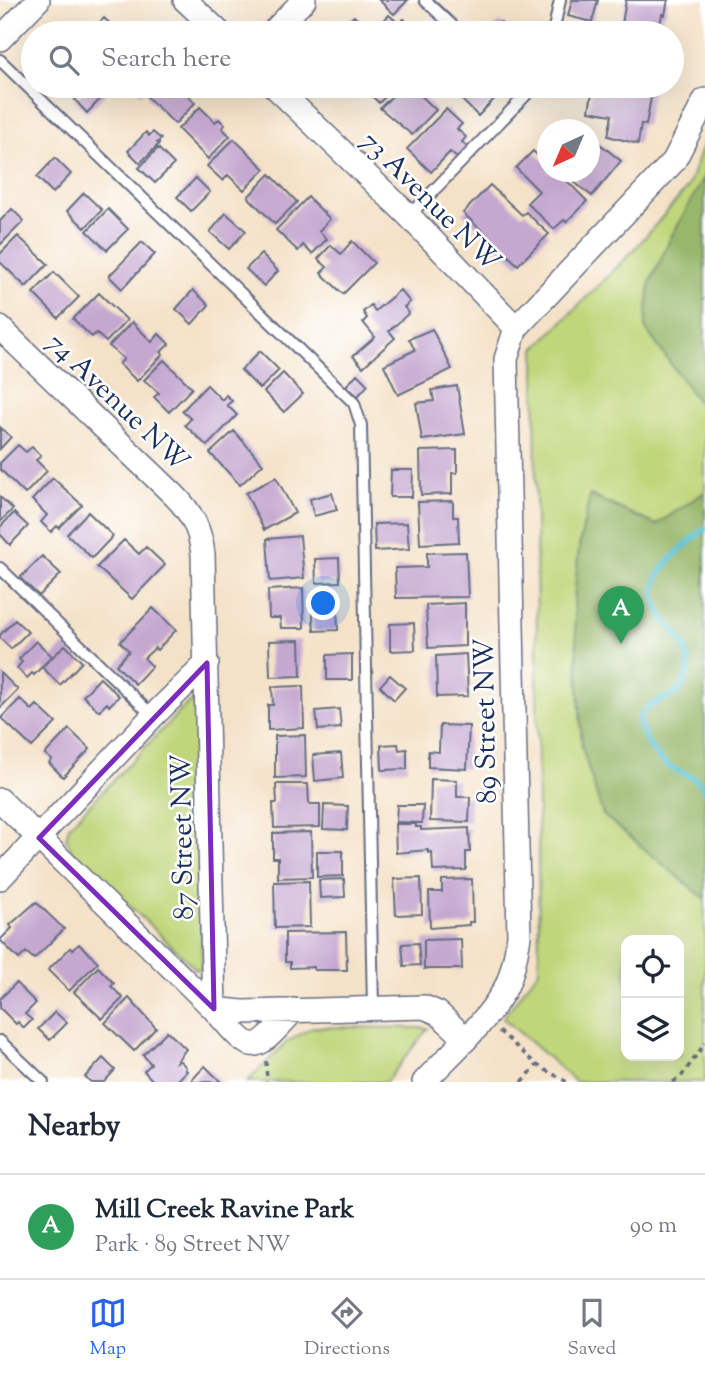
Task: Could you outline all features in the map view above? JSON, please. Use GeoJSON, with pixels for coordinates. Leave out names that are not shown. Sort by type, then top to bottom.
{"type":"FeatureCollection","features":[{"type":"Feature","properties":{"kind":"street"},"geometry":{"type":"LineString","coordinates":[[0,39],[38,0]]}},
{"type":"Feature","properties":{"kind":"street"},"geometry":{"type":"LineString","coordinates":[[185,0],[207,21]]}},
{"type":"Feature","properties":{"kind":"street"},"geometry":{"type":"LineString","coordinates":[[284,21],[304,0]]}},
{"type":"Feature","properties":{"kind":"street","name":"73 Avenue NW"},"geometry":{"type":"LineString","coordinates":[[286,98],[409,216],[516,327]]}},
{"type":"Feature","properties":{"kind":"street"},"geometry":{"type":"LineString","coordinates":[[516,327],[674,161],[705,100]]}},
{"type":"Feature","properties":{"kind":"street","name":"89 Street NW"},"geometry":{"type":"LineString","coordinates":[[424,1082],[484,1018],[507,984],[519,936],[506,359],[516,327]]}},
{"type":"Feature","properties":{"kind":"street","name":"74 Avenue NW"},"geometry":{"type":"LineString","coordinates":[[0,328],[174,495],[194,519]]}},
{"type":"Feature","properties":{"kind":"street","name":"87 Street NW"},"geometry":{"type":"LineString","coordinates":[[194,519],[201,537],[203,554],[214,1009]]}},
{"type":"Feature","properties":{"kind":"street","name":"87 Street NW"},"geometry":{"type":"LineString","coordinates":[[0,878],[153,716],[207,663]]}},
{"type":"Feature","properties":{"kind":"street"},"geometry":{"type":"LineString","coordinates":[[0,800],[246,1043],[253,1045],[266,1040],[294,1010]]}},
{"type":"Feature","properties":{"kind":"street"},"geometry":{"type":"LineString","coordinates":[[214,1009],[242,1012],[413,1006],[432,1009],[465,1038]]}},
{"type":"Feature","properties":{"kind":"lane"},"geometry":{"type":"LineString","coordinates":[[425,0],[447,21]]}},
{"type":"Feature","properties":{"kind":"lane"},"geometry":{"type":"LineString","coordinates":[[556,21],[560,0]]}},
{"type":"Feature","properties":{"kind":"lane"},"geometry":{"type":"LineString","coordinates":[[0,60],[21,80]]}},
{"type":"Feature","properties":{"kind":"lane"},"geometry":{"type":"LineString","coordinates":[[39,98],[354,403],[361,425],[373,1007]]}},
{"type":"Feature","properties":{"kind":"lane"},"geometry":{"type":"LineString","coordinates":[[409,216],[520,98]]}},
{"type":"Feature","properties":{"kind":"lane"},"geometry":{"type":"LineString","coordinates":[[0,568],[153,716]]}},
{"type":"Feature","properties":{"kind":"lane"},"geometry":{"type":"LineString","coordinates":[[0,1041],[43,1082]]}},
{"type":"Feature","properties":{"kind":"path"},"geometry":{"type":"LineString","coordinates":[[484,1018],[537,1065],[567,1082]]}},
{"type":"Feature","properties":{"kind":"path"},"geometry":{"type":"LineString","coordinates":[[673,1082],[681,1077],[705,1043]]}},
{"type":"Feature","properties":{"kind":"path"},"geometry":{"type":"LineString","coordinates":[[267,1056],[267,1082]]}},
{"type":"Feature","properties":{"kind":"path"},"geometry":{"type":"LineString","coordinates":[[522,1082],[537,1065]]}},
{"type":"Feature","properties":{"kind":"highlighted area"},"geometry":{"type":"Polygon","coordinates":[[[207,663],[214,1009],[39,838],[207,663]]]}},
{"type":"Feature","properties":{"kind":"green space"},"geometry":{"type":"Polygon","coordinates":[[[705,140],[705,1082],[576,1082],[503,1018],[539,970],[535,349],[634,250],[688,187],[705,140]]]}},
{"type":"Feature","properties":{"kind":"green space"},"geometry":{"type":"Polygon","coordinates":[[[705,176],[705,412],[645,328],[650,283],[671,237],[705,176]]]}},
{"type":"Feature","properties":{"kind":"green space"},"geometry":{"type":"Polygon","coordinates":[[[705,492],[705,899],[603,815],[582,748],[574,599],[579,547],[590,495],[656,525],[705,492]]]}},
{"type":"Feature","properties":{"kind":"green space"},"geometry":{"type":"Polygon","coordinates":[[[194,702],[198,708],[202,968],[197,970],[72,851],[66,838],[69,826],[187,704],[194,702]]]}},
{"type":"Feature","properties":{"kind":"green space"},"geometry":{"type":"Polygon","coordinates":[[[313,1027],[428,1028],[386,1082],[247,1082],[287,1042],[313,1027]]]}},
{"type":"Feature","properties":{"kind":"building"},"geometry":{"type":"Polygon","coordinates":[[[379,0],[408,0],[394,14],[379,0]]]}},
{"type":"Feature","properties":{"kind":"building"},"geometry":{"type":"Polygon","coordinates":[[[572,0],[598,0],[592,21],[568,16],[572,0]]]}},
{"type":"Feature","properties":{"kind":"building"},"geometry":{"type":"Polygon","coordinates":[[[626,0],[668,0],[661,21],[622,21],[626,0]]]}},
{"type":"Feature","properties":{"kind":"building"},"geometry":{"type":"Polygon","coordinates":[[[389,15],[396,21],[383,21],[389,15]]]}},
{"type":"Feature","properties":{"kind":"building"},"geometry":{"type":"Polygon","coordinates":[[[77,98],[101,98],[87,113],[75,100],[77,98]]]}},
{"type":"Feature","properties":{"kind":"building"},"geometry":{"type":"Polygon","coordinates":[[[148,98],[191,98],[195,103],[175,124],[148,98]]]}},
{"type":"Feature","properties":{"kind":"building"},"geometry":{"type":"Polygon","coordinates":[[[390,98],[424,98],[436,110],[412,135],[380,108],[390,98]]]}},
{"type":"Feature","properties":{"kind":"building"},"geometry":{"type":"Polygon","coordinates":[[[460,98],[495,98],[478,116],[460,98]]]}},
{"type":"Feature","properties":{"kind":"building"},"geometry":{"type":"Polygon","coordinates":[[[591,98],[651,98],[646,125],[641,124],[638,144],[608,136],[612,115],[589,111],[591,98]]]}},
{"type":"Feature","properties":{"kind":"building"},"geometry":{"type":"Polygon","coordinates":[[[200,107],[215,122],[219,119],[225,125],[222,128],[230,136],[208,159],[178,129],[200,107]]]}},
{"type":"Feature","properties":{"kind":"building"},"geometry":{"type":"Polygon","coordinates":[[[446,109],[462,124],[457,129],[466,137],[462,142],[468,148],[457,158],[450,152],[431,172],[407,149],[446,109]]]}},
{"type":"Feature","properties":{"kind":"building"},"geometry":{"type":"Polygon","coordinates":[[[146,132],[149,136],[153,132],[161,139],[140,163],[128,151],[146,132]]]}},
{"type":"Feature","properties":{"kind":"building"},"geometry":{"type":"Polygon","coordinates":[[[234,139],[265,169],[244,190],[228,175],[223,181],[207,166],[234,139]]]}},
{"type":"Feature","properties":{"kind":"building"},"geometry":{"type":"Polygon","coordinates":[[[600,144],[621,161],[592,196],[574,182],[600,182],[600,144]]]}},
{"type":"Feature","properties":{"kind":"building"},"geometry":{"type":"Polygon","coordinates":[[[158,148],[174,164],[155,183],[139,168],[158,148]]]}},
{"type":"Feature","properties":{"kind":"building"},"geometry":{"type":"Polygon","coordinates":[[[533,151],[537,155],[537,182],[568,182],[587,201],[566,222],[564,220],[554,229],[527,203],[539,191],[516,168],[533,151]]]}},
{"type":"Feature","properties":{"kind":"building"},"geometry":{"type":"Polygon","coordinates":[[[55,158],[71,174],[53,193],[37,177],[55,158]]]}},
{"type":"Feature","properties":{"kind":"building"},"geometry":{"type":"Polygon","coordinates":[[[270,174],[297,202],[275,224],[248,197],[270,174]]]}},
{"type":"Feature","properties":{"kind":"building"},"geometry":{"type":"Polygon","coordinates":[[[196,178],[210,192],[191,211],[177,197],[196,178]]]}},
{"type":"Feature","properties":{"kind":"building"},"geometry":{"type":"Polygon","coordinates":[[[490,185],[522,215],[526,212],[549,234],[518,265],[463,213],[490,185]]]}},
{"type":"Feature","properties":{"kind":"building"},"geometry":{"type":"Polygon","coordinates":[[[84,193],[102,210],[85,228],[67,211],[84,193]]]}},
{"type":"Feature","properties":{"kind":"building"},"geometry":{"type":"Polygon","coordinates":[[[308,197],[330,219],[319,231],[327,239],[312,254],[303,245],[298,251],[276,230],[308,197]]]}},
{"type":"Feature","properties":{"kind":"building"},"geometry":{"type":"Polygon","coordinates":[[[12,209],[24,221],[0,245],[0,221],[12,209]]]}},
{"type":"Feature","properties":{"kind":"building"},"geometry":{"type":"Polygon","coordinates":[[[108,209],[128,229],[107,250],[87,231],[108,209]]]}},
{"type":"Feature","properties":{"kind":"building"},"geometry":{"type":"Polygon","coordinates":[[[226,213],[246,231],[229,249],[210,232],[226,213]]]}},
{"type":"Feature","properties":{"kind":"building"},"geometry":{"type":"Polygon","coordinates":[[[18,236],[48,264],[26,287],[0,262],[0,254],[18,236]]]}},
{"type":"Feature","properties":{"kind":"building"},"geometry":{"type":"Polygon","coordinates":[[[352,241],[374,263],[343,294],[321,273],[327,267],[318,259],[331,245],[341,254],[352,241]]]}},
{"type":"Feature","properties":{"kind":"building"},"geometry":{"type":"Polygon","coordinates":[[[142,242],[155,254],[122,289],[109,276],[142,242]]]}},
{"type":"Feature","properties":{"kind":"building"},"geometry":{"type":"Polygon","coordinates":[[[261,254],[278,271],[264,286],[246,269],[261,254]]]}},
{"type":"Feature","properties":{"kind":"building"},"geometry":{"type":"Polygon","coordinates":[[[54,272],[79,297],[58,318],[33,293],[54,272]]]}},
{"type":"Feature","properties":{"kind":"building"},"geometry":{"type":"Polygon","coordinates":[[[193,290],[209,305],[192,324],[176,309],[193,290]]]}},
{"type":"Feature","properties":{"kind":"building"},"geometry":{"type":"Polygon","coordinates":[[[400,290],[410,302],[404,307],[409,313],[389,331],[395,338],[363,367],[353,356],[375,337],[363,322],[367,318],[363,312],[371,305],[375,311],[400,290]]]}},
{"type":"Feature","properties":{"kind":"building"},"geometry":{"type":"Polygon","coordinates":[[[99,293],[127,320],[106,342],[96,333],[92,337],[73,319],[99,293]]]}},
{"type":"Feature","properties":{"kind":"building"},"geometry":{"type":"Polygon","coordinates":[[[132,322],[152,342],[159,334],[169,344],[137,381],[119,364],[124,359],[109,346],[132,322]]]}},
{"type":"Feature","properties":{"kind":"building"},"geometry":{"type":"Polygon","coordinates":[[[432,329],[452,369],[398,395],[384,365],[415,350],[409,339],[432,329]]]}},
{"type":"Feature","properties":{"kind":"building"},"geometry":{"type":"Polygon","coordinates":[[[260,351],[279,370],[260,389],[241,370],[260,351]]]}},
{"type":"Feature","properties":{"kind":"building"},"geometry":{"type":"Polygon","coordinates":[[[164,360],[192,388],[169,412],[154,397],[159,393],[144,380],[164,360]]]}},
{"type":"Feature","properties":{"kind":"building"},"geometry":{"type":"Polygon","coordinates":[[[283,373],[303,394],[284,412],[264,392],[283,373]]]}},
{"type":"Feature","properties":{"kind":"building"},"geometry":{"type":"Polygon","coordinates":[[[357,374],[368,385],[358,396],[346,386],[357,374]]]}},
{"type":"Feature","properties":{"kind":"building"},"geometry":{"type":"Polygon","coordinates":[[[207,385],[222,400],[226,395],[232,401],[227,405],[237,415],[207,446],[185,425],[191,419],[182,411],[207,385]]]}},
{"type":"Feature","properties":{"kind":"building"},"geometry":{"type":"Polygon","coordinates":[[[457,386],[465,434],[422,440],[416,403],[434,401],[432,390],[457,386]]]}},
{"type":"Feature","properties":{"kind":"building"},"geometry":{"type":"Polygon","coordinates":[[[0,427],[11,437],[0,449],[0,427]]]}},
{"type":"Feature","properties":{"kind":"building"},"geometry":{"type":"Polygon","coordinates":[[[234,431],[263,464],[240,485],[210,453],[234,431]]]}},
{"type":"Feature","properties":{"kind":"building"},"geometry":{"type":"Polygon","coordinates":[[[18,445],[26,452],[32,447],[41,456],[36,460],[47,471],[25,494],[0,469],[0,463],[18,445]]]}},
{"type":"Feature","properties":{"kind":"building"},"geometry":{"type":"Polygon","coordinates":[[[457,450],[457,473],[452,473],[452,494],[421,495],[420,451],[457,450]]]}},
{"type":"Feature","properties":{"kind":"building"},"geometry":{"type":"Polygon","coordinates":[[[391,470],[413,470],[412,497],[390,497],[391,470]]]}},
{"type":"Feature","properties":{"kind":"building"},"geometry":{"type":"Polygon","coordinates":[[[276,477],[295,513],[264,530],[246,493],[276,477]]]}},
{"type":"Feature","properties":{"kind":"building"},"geometry":{"type":"Polygon","coordinates":[[[53,478],[82,505],[59,528],[57,526],[51,532],[41,522],[47,515],[32,500],[53,478]]]}},
{"type":"Feature","properties":{"kind":"building"},"geometry":{"type":"Polygon","coordinates":[[[332,493],[337,510],[314,516],[310,499],[332,493]]]}},
{"type":"Feature","properties":{"kind":"building"},"geometry":{"type":"Polygon","coordinates":[[[0,497],[13,509],[0,522],[0,497]]]}},
{"type":"Feature","properties":{"kind":"building"},"geometry":{"type":"Polygon","coordinates":[[[453,501],[453,517],[458,517],[459,542],[420,544],[418,502],[453,501]]]}},
{"type":"Feature","properties":{"kind":"building"},"geometry":{"type":"Polygon","coordinates":[[[88,512],[113,536],[92,558],[67,534],[88,512]]]}},
{"type":"Feature","properties":{"kind":"building"},"geometry":{"type":"Polygon","coordinates":[[[14,513],[28,526],[10,545],[0,534],[0,527],[14,513]]]}},
{"type":"Feature","properties":{"kind":"building"},"geometry":{"type":"Polygon","coordinates":[[[407,523],[409,549],[375,551],[374,524],[407,523]]]}},
{"type":"Feature","properties":{"kind":"building"},"geometry":{"type":"Polygon","coordinates":[[[300,536],[304,578],[270,581],[267,539],[300,536]]]}},
{"type":"Feature","properties":{"kind":"building"},"geometry":{"type":"Polygon","coordinates":[[[124,540],[139,554],[146,547],[165,565],[132,599],[97,567],[124,540]]]}},
{"type":"Feature","properties":{"kind":"building"},"geometry":{"type":"Polygon","coordinates":[[[466,552],[468,597],[396,598],[395,568],[427,567],[427,553],[466,552]]]}},
{"type":"Feature","properties":{"kind":"building"},"geometry":{"type":"Polygon","coordinates":[[[42,556],[61,574],[39,596],[20,578],[42,556]]]}},
{"type":"Feature","properties":{"kind":"building"},"geometry":{"type":"Polygon","coordinates":[[[339,558],[340,582],[316,583],[315,559],[339,558]]]}},
{"type":"Feature","properties":{"kind":"building"},"geometry":{"type":"Polygon","coordinates":[[[303,588],[304,628],[281,628],[280,618],[269,618],[268,590],[303,588]]]}},
{"type":"Feature","properties":{"kind":"building"},"geometry":{"type":"Polygon","coordinates":[[[337,602],[338,630],[314,631],[312,603],[337,602]]]}},
{"type":"Feature","properties":{"kind":"building"},"geometry":{"type":"Polygon","coordinates":[[[465,603],[465,646],[428,648],[426,605],[465,603]]]}},
{"type":"Feature","properties":{"kind":"building"},"geometry":{"type":"Polygon","coordinates":[[[153,608],[176,630],[157,650],[155,648],[144,658],[152,666],[135,684],[116,665],[129,651],[120,642],[153,608]]]}},
{"type":"Feature","properties":{"kind":"building"},"geometry":{"type":"Polygon","coordinates":[[[15,620],[28,632],[11,649],[0,635],[15,620]]]}},
{"type":"Feature","properties":{"kind":"building"},"geometry":{"type":"Polygon","coordinates":[[[414,623],[415,650],[390,651],[390,624],[414,623]]]}},
{"type":"Feature","properties":{"kind":"building"},"geometry":{"type":"Polygon","coordinates":[[[300,640],[301,676],[270,677],[269,641],[300,640]]]}},
{"type":"Feature","properties":{"kind":"building"},"geometry":{"type":"Polygon","coordinates":[[[36,641],[52,656],[34,675],[32,673],[27,678],[17,668],[22,662],[19,659],[36,641]]]}},
{"type":"Feature","properties":{"kind":"building"},"geometry":{"type":"Polygon","coordinates":[[[65,645],[82,662],[60,685],[42,667],[65,645]]]}},
{"type":"Feature","properties":{"kind":"building"},"geometry":{"type":"Polygon","coordinates":[[[352,654],[352,680],[327,680],[327,655],[352,654]]]}},
{"type":"Feature","properties":{"kind":"building"},"geometry":{"type":"Polygon","coordinates":[[[466,654],[468,696],[437,697],[436,656],[466,654]]]}},
{"type":"Feature","properties":{"kind":"building"},"geometry":{"type":"Polygon","coordinates":[[[0,672],[18,690],[0,708],[0,672]]]}},
{"type":"Feature","properties":{"kind":"building"},"geometry":{"type":"Polygon","coordinates":[[[390,675],[405,688],[394,700],[380,686],[390,675]]]}},
{"type":"Feature","properties":{"kind":"building"},"geometry":{"type":"Polygon","coordinates":[[[100,678],[119,696],[99,711],[83,696],[100,678]]]}},
{"type":"Feature","properties":{"kind":"building"},"geometry":{"type":"Polygon","coordinates":[[[303,686],[304,728],[268,730],[268,705],[273,705],[272,687],[303,686]]]}},
{"type":"Feature","properties":{"kind":"building"},"geometry":{"type":"Polygon","coordinates":[[[20,699],[32,710],[37,705],[56,723],[32,747],[1,718],[20,699]]]}},
{"type":"Feature","properties":{"kind":"building"},"geometry":{"type":"Polygon","coordinates":[[[339,709],[341,728],[318,730],[316,711],[339,709]]]}},
{"type":"Feature","properties":{"kind":"building"},"geometry":{"type":"Polygon","coordinates":[[[440,725],[469,726],[467,769],[428,767],[428,751],[439,752],[440,725]]]}},
{"type":"Feature","properties":{"kind":"building"},"geometry":{"type":"Polygon","coordinates":[[[69,729],[90,749],[63,777],[49,763],[52,760],[45,754],[69,729]]]}},
{"type":"Feature","properties":{"kind":"building"},"geometry":{"type":"Polygon","coordinates":[[[305,735],[306,777],[275,778],[275,736],[305,735]]]}},
{"type":"Feature","properties":{"kind":"building"},"geometry":{"type":"Polygon","coordinates":[[[398,744],[399,750],[407,749],[407,769],[382,770],[381,745],[398,744]]]}},
{"type":"Feature","properties":{"kind":"building"},"geometry":{"type":"Polygon","coordinates":[[[341,753],[343,778],[315,781],[313,755],[341,753]]]}},
{"type":"Feature","properties":{"kind":"building"},"geometry":{"type":"Polygon","coordinates":[[[431,779],[457,780],[457,797],[470,797],[469,822],[430,821],[431,779]]]}},
{"type":"Feature","properties":{"kind":"building"},"geometry":{"type":"Polygon","coordinates":[[[276,784],[308,784],[309,804],[320,804],[320,827],[274,828],[273,803],[277,803],[276,784]]]}},
{"type":"Feature","properties":{"kind":"building"},"geometry":{"type":"Polygon","coordinates":[[[324,805],[348,806],[347,830],[323,829],[324,805]]]}},
{"type":"Feature","properties":{"kind":"building"},"geometry":{"type":"Polygon","coordinates":[[[397,805],[423,805],[422,823],[396,822],[397,805]]]}},
{"type":"Feature","properties":{"kind":"building"},"geometry":{"type":"Polygon","coordinates":[[[395,824],[416,824],[421,830],[469,828],[470,852],[466,852],[466,870],[433,871],[432,852],[428,853],[428,850],[396,853],[395,824]]]}},
{"type":"Feature","properties":{"kind":"building"},"geometry":{"type":"Polygon","coordinates":[[[311,832],[312,877],[278,878],[278,858],[273,858],[273,833],[311,832]]]}},
{"type":"Feature","properties":{"kind":"building"},"geometry":{"type":"Polygon","coordinates":[[[317,851],[343,851],[343,876],[317,877],[317,851]]]}},
{"type":"Feature","properties":{"kind":"building"},"geometry":{"type":"Polygon","coordinates":[[[421,878],[422,914],[396,915],[394,879],[421,878]]]}},
{"type":"Feature","properties":{"kind":"building"},"geometry":{"type":"Polygon","coordinates":[[[344,879],[345,897],[320,898],[319,880],[344,879]]]}},
{"type":"Feature","properties":{"kind":"building"},"geometry":{"type":"Polygon","coordinates":[[[472,879],[473,922],[469,922],[469,925],[430,928],[429,892],[442,892],[442,880],[472,879]]]}},
{"type":"Feature","properties":{"kind":"building"},"geometry":{"type":"Polygon","coordinates":[[[309,881],[310,927],[275,928],[274,882],[309,881]]]}},
{"type":"Feature","properties":{"kind":"building"},"geometry":{"type":"Polygon","coordinates":[[[36,902],[64,929],[34,959],[26,952],[19,959],[0,940],[12,928],[10,925],[36,902]]]}},
{"type":"Feature","properties":{"kind":"building"},"geometry":{"type":"Polygon","coordinates":[[[346,932],[347,970],[290,968],[290,962],[285,962],[285,933],[346,932]]]}},
{"type":"Feature","properties":{"kind":"building"},"geometry":{"type":"Polygon","coordinates":[[[461,939],[462,969],[424,969],[424,940],[461,939]]]}},
{"type":"Feature","properties":{"kind":"building"},"geometry":{"type":"Polygon","coordinates":[[[418,943],[420,965],[404,966],[402,944],[418,943]]]}},
{"type":"Feature","properties":{"kind":"building"},"geometry":{"type":"Polygon","coordinates":[[[79,944],[98,962],[69,991],[48,970],[70,948],[72,950],[79,944]]]}},
{"type":"Feature","properties":{"kind":"building"},"geometry":{"type":"Polygon","coordinates":[[[98,967],[114,983],[111,986],[123,998],[102,1019],[74,992],[98,967]]]}},
{"type":"Feature","properties":{"kind":"building"},"geometry":{"type":"Polygon","coordinates":[[[16,983],[36,1003],[25,1014],[32,1020],[24,1028],[0,1008],[0,999],[16,983]]]}},
{"type":"Feature","properties":{"kind":"building"},"geometry":{"type":"Polygon","coordinates":[[[129,998],[156,1028],[134,1051],[105,1023],[129,998]]]}},
{"type":"Feature","properties":{"kind":"building"},"geometry":{"type":"Polygon","coordinates":[[[55,1012],[67,1023],[50,1040],[38,1029],[55,1012]]]}},
{"type":"Feature","properties":{"kind":"building"},"geometry":{"type":"Polygon","coordinates":[[[167,1031],[186,1049],[176,1062],[180,1061],[187,1071],[176,1082],[154,1082],[144,1071],[151,1064],[143,1055],[167,1031]]]}},
{"type":"Feature","properties":{"kind":"building"},"geometry":{"type":"Polygon","coordinates":[[[103,1058],[115,1070],[104,1082],[91,1082],[85,1077],[103,1058]]]}},
{"type":"Feature","properties":{"kind":"building"},"geometry":{"type":"Polygon","coordinates":[[[205,1066],[221,1082],[190,1082],[205,1066]]]}},
{"type":"Feature","properties":{"kind":"waterway"},"geometry":{"type":"LineString","coordinates":[[705,528],[660,572],[654,593],[663,616],[685,648],[688,660],[687,675],[678,691],[650,706],[639,720],[647,742],[655,754],[667,765],[695,779],[705,790]]}},
{"type":"Feature","properties":{"kind":"place","name":"Mill Creek Ravine Park"},"geometry":{"type":"Point","coordinates":[621,644]}}]}
